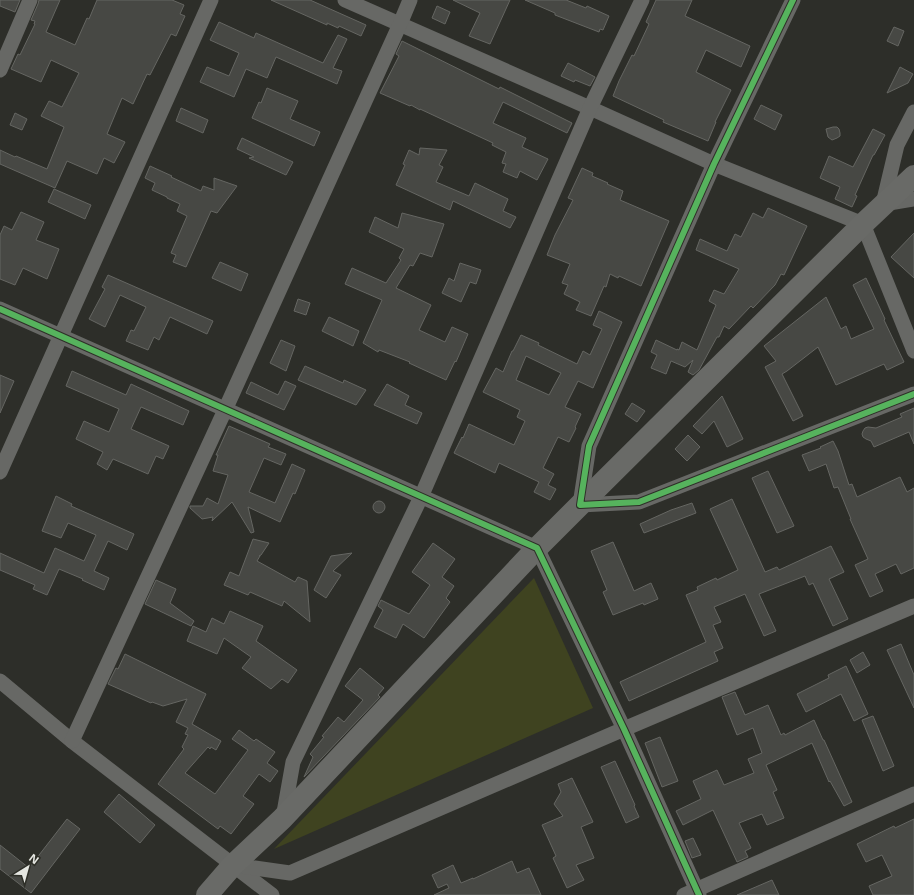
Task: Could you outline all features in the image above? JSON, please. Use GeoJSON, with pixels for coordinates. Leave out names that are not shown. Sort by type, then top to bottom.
{"type":"FeatureCollection","features":[{"type":"Feature","properties":{"kind":"main road"},"geometry":{"type":"LineString","coordinates":[[207,895],[233,865],[282,819],[537,548],[883,204],[914,176]]}},
{"type":"Feature","properties":{"kind":"street"},"geometry":{"type":"LineString","coordinates":[[0,70],[30,0]]}},
{"type":"Feature","properties":{"kind":"street"},"geometry":{"type":"LineString","coordinates":[[0,472],[211,0]]}},
{"type":"Feature","properties":{"kind":"street"},"geometry":{"type":"LineString","coordinates":[[345,0],[714,164],[863,224],[914,351]]}},
{"type":"Feature","properties":{"kind":"street"},"geometry":{"type":"LineString","coordinates":[[72,740],[225,410],[410,0]]}},
{"type":"Feature","properties":{"kind":"street"},"geometry":{"type":"LineString","coordinates":[[282,819],[293,762],[421,497],[590,108],[642,0]]}},
{"type":"Feature","properties":{"kind":"street"},"geometry":{"type":"LineString","coordinates":[[793,0],[714,164],[589,446],[580,505],[639,502],[914,394]]}},
{"type":"Feature","properties":{"kind":"street"},"geometry":{"type":"LineString","coordinates":[[914,112],[897,145],[883,204],[914,199]]}},
{"type":"Feature","properties":{"kind":"street"},"geometry":{"type":"LineString","coordinates":[[0,309],[537,548],[624,728],[693,893],[914,794]]}},
{"type":"Feature","properties":{"kind":"street"},"geometry":{"type":"LineString","coordinates":[[233,865],[290,873],[624,728],[914,606]]}},
{"type":"Feature","properties":{"kind":"street"},"geometry":{"type":"LineString","coordinates":[[0,682],[72,740],[272,895]]}},
{"type":"Feature","properties":{"kind":"green space"},"geometry":{"type":"Polygon","coordinates":[[[534,578],[593,708],[274,849],[534,578]]]}},
{"type":"Feature","properties":{"kind":"building"},"geometry":{"type":"Polygon","coordinates":[[[0,0],[20,0],[15,12],[0,6],[0,0]]]}},
{"type":"Feature","properties":{"kind":"building"},"geometry":{"type":"Polygon","coordinates":[[[39,0],[60,0],[46,32],[75,45],[97,0],[172,0],[184,5],[180,14],[185,16],[176,36],[171,34],[150,75],[147,74],[133,104],[122,98],[107,134],[125,142],[114,163],[104,158],[97,174],[67,161],[55,188],[0,164],[0,150],[47,169],[64,127],[41,116],[49,101],[62,107],[79,73],[51,60],[41,82],[11,69],[18,54],[20,55],[35,24],[35,21],[31,20],[39,0]]]}},
{"type":"Feature","properties":{"kind":"building"},"geometry":{"type":"Polygon","coordinates":[[[271,0],[310,0],[366,25],[361,36],[339,26],[338,28],[327,23],[327,25],[271,0]]]}},
{"type":"Feature","properties":{"kind":"building"},"geometry":{"type":"Polygon","coordinates":[[[453,0],[510,0],[490,44],[469,36],[480,13],[453,0]]]}},
{"type":"Feature","properties":{"kind":"building"},"geometry":{"type":"Polygon","coordinates":[[[525,0],[566,0],[586,8],[587,6],[609,16],[603,30],[600,29],[599,32],[555,15],[555,13],[525,0]]]}},
{"type":"Feature","properties":{"kind":"building"},"geometry":{"type":"Polygon","coordinates":[[[656,0],[692,0],[685,16],[750,46],[741,67],[706,50],[696,72],[731,90],[715,122],[708,141],[663,122],[664,120],[613,96],[632,55],[634,56],[649,24],[646,22],[656,0]]]}},
{"type":"Feature","properties":{"kind":"building"},"geometry":{"type":"Polygon","coordinates":[[[437,6],[450,12],[445,24],[432,18],[437,6]]]}},
{"type":"Feature","properties":{"kind":"building"},"geometry":{"type":"Polygon","coordinates":[[[219,22],[254,38],[256,33],[323,63],[338,35],[347,39],[333,68],[342,71],[337,84],[276,57],[267,78],[246,69],[234,97],[200,82],[207,67],[229,76],[239,53],[210,40],[219,22]]]}},
{"type":"Feature","properties":{"kind":"building"},"geometry":{"type":"Polygon","coordinates":[[[894,27],[904,31],[898,46],[887,41],[894,27]]]}},
{"type":"Feature","properties":{"kind":"building"},"geometry":{"type":"Polygon","coordinates":[[[402,41],[572,123],[567,133],[503,102],[493,123],[526,138],[522,147],[548,159],[537,180],[520,171],[517,178],[503,172],[506,164],[502,163],[506,152],[492,145],[493,143],[411,105],[410,106],[380,93],[399,56],[396,54],[402,41]]]}},
{"type":"Feature","properties":{"kind":"building"},"geometry":{"type":"Polygon","coordinates":[[[568,63],[595,77],[590,86],[575,80],[574,82],[561,76],[568,63]]]}},
{"type":"Feature","properties":{"kind":"building"},"geometry":{"type":"Polygon","coordinates":[[[900,67],[913,74],[908,83],[887,93],[900,67]]]}},
{"type":"Feature","properties":{"kind":"building"},"geometry":{"type":"Polygon","coordinates":[[[267,88],[298,101],[290,119],[320,132],[314,146],[252,118],[259,102],[261,103],[267,88]]]}},
{"type":"Feature","properties":{"kind":"building"},"geometry":{"type":"Polygon","coordinates":[[[761,105],[782,115],[775,130],[754,119],[761,105]]]}},
{"type":"Feature","properties":{"kind":"building"},"geometry":{"type":"Polygon","coordinates":[[[181,108],[208,120],[203,133],[176,121],[181,108]]]}},
{"type":"Feature","properties":{"kind":"building"},"geometry":{"type":"Polygon","coordinates":[[[15,113],[27,119],[22,130],[10,125],[15,113]]]}},
{"type":"Feature","properties":{"kind":"building"},"geometry":{"type":"Polygon","coordinates":[[[837,127],[839,129],[840,136],[832,140],[828,137],[826,129],[837,127]]]}},
{"type":"Feature","properties":{"kind":"building"},"geometry":{"type":"Polygon","coordinates":[[[873,129],[885,135],[873,155],[855,195],[857,196],[852,207],[835,199],[840,187],[820,178],[829,156],[853,167],[873,129]]]}},
{"type":"Feature","properties":{"kind":"building"},"geometry":{"type":"Polygon","coordinates":[[[242,138],[293,162],[286,175],[249,158],[254,157],[237,149],[242,138]]]}},
{"type":"Feature","properties":{"kind":"building"},"geometry":{"type":"Polygon","coordinates":[[[420,148],[447,150],[439,165],[443,167],[436,182],[469,196],[475,183],[508,199],[503,211],[516,217],[510,228],[453,201],[450,210],[396,185],[405,165],[403,164],[409,150],[419,155],[420,148]]]}},
{"type":"Feature","properties":{"kind":"building"},"geometry":{"type":"Polygon","coordinates":[[[150,166],[201,191],[203,186],[214,190],[214,178],[237,186],[217,213],[211,211],[186,267],[173,262],[176,255],[171,253],[187,216],[177,211],[180,204],[152,190],[155,183],[145,178],[150,166]]]}},
{"type":"Feature","properties":{"kind":"building"},"geometry":{"type":"Polygon","coordinates":[[[582,168],[593,173],[592,176],[623,191],[620,200],[669,221],[641,286],[619,276],[618,278],[610,274],[606,287],[604,286],[591,316],[576,310],[580,302],[564,294],[568,285],[562,283],[570,264],[547,255],[555,235],[573,200],[568,198],[582,168]]]}},
{"type":"Feature","properties":{"kind":"building"},"geometry":{"type":"Polygon","coordinates":[[[54,189],[91,205],[85,219],[48,202],[54,189]]]}},
{"type":"Feature","properties":{"kind":"building"},"geometry":{"type":"Polygon","coordinates":[[[768,208],[807,226],[784,275],[781,274],[775,285],[753,308],[751,306],[729,329],[724,326],[699,370],[693,375],[688,372],[693,360],[685,367],[671,361],[666,374],[651,368],[657,355],[651,352],[656,340],[677,350],[679,350],[682,342],[697,350],[716,305],[709,301],[714,290],[724,294],[739,269],[696,250],[700,239],[727,251],[735,234],[741,237],[753,213],[763,218],[768,208]]]}},
{"type":"Feature","properties":{"kind":"building"},"geometry":{"type":"Polygon","coordinates":[[[21,212],[44,222],[36,240],[59,249],[47,279],[23,268],[15,285],[0,279],[0,235],[4,226],[12,230],[21,212]]]}},
{"type":"Feature","properties":{"kind":"building"},"geometry":{"type":"Polygon","coordinates":[[[402,213],[444,224],[432,257],[420,253],[413,266],[410,265],[396,288],[431,305],[419,330],[445,342],[452,327],[468,334],[456,362],[455,361],[446,380],[409,363],[410,362],[379,350],[378,352],[363,343],[382,300],[345,284],[352,268],[386,283],[401,260],[399,258],[404,249],[369,232],[375,217],[398,228],[402,213]]]}},
{"type":"Feature","properties":{"kind":"building"},"geometry":{"type":"Polygon","coordinates":[[[914,233],[914,278],[891,257],[914,233]]]}},
{"type":"Feature","properties":{"kind":"building"},"geometry":{"type":"Polygon","coordinates":[[[220,262],[248,274],[241,291],[212,278],[220,262]]]}},
{"type":"Feature","properties":{"kind":"building"},"geometry":{"type":"Polygon","coordinates":[[[460,263],[481,270],[476,284],[470,282],[461,302],[442,293],[449,278],[454,281],[460,263]]]}},
{"type":"Feature","properties":{"kind":"building"},"geometry":{"type":"Polygon","coordinates":[[[108,275],[213,321],[207,334],[170,317],[159,340],[154,337],[148,350],[126,341],[131,330],[134,331],[146,307],[120,295],[105,327],[89,319],[105,289],[102,287],[108,275]]]}},
{"type":"Feature","properties":{"kind":"building"},"geometry":{"type":"Polygon","coordinates":[[[866,278],[904,362],[887,370],[884,364],[836,385],[818,347],[782,374],[803,416],[793,421],[765,367],[776,361],[764,346],[826,297],[841,329],[846,326],[851,339],[874,329],[853,285],[866,278]]]}},
{"type":"Feature","properties":{"kind":"building"},"geometry":{"type":"Polygon","coordinates":[[[298,299],[310,303],[306,315],[294,311],[298,299]]]}},
{"type":"Feature","properties":{"kind":"building"},"geometry":{"type":"Polygon","coordinates":[[[599,311],[622,322],[593,388],[578,381],[565,407],[581,414],[569,442],[558,437],[543,468],[554,474],[548,485],[556,489],[550,500],[534,492],[539,482],[499,463],[495,473],[454,453],[469,424],[514,445],[525,421],[517,417],[520,410],[483,392],[496,368],[503,372],[521,335],[577,364],[583,351],[590,355],[602,329],[593,325],[599,311]],[[526,356],[516,380],[549,395],[561,373],[526,356]]]}},
{"type":"Feature","properties":{"kind":"building"},"geometry":{"type":"Polygon","coordinates":[[[329,317],[359,331],[353,346],[322,331],[329,317]]]}},
{"type":"Feature","properties":{"kind":"building"},"geometry":{"type":"Polygon","coordinates":[[[281,340],[295,346],[286,371],[270,363],[281,340]]]}},
{"type":"Feature","properties":{"kind":"building"},"geometry":{"type":"Polygon","coordinates":[[[305,366],[343,383],[344,380],[366,390],[356,405],[298,380],[305,366]]]}},
{"type":"Feature","properties":{"kind":"building"},"geometry":{"type":"Polygon","coordinates":[[[72,371],[126,395],[131,384],[189,411],[183,425],[141,407],[131,429],[169,446],[163,459],[156,456],[148,474],[113,459],[107,470],[97,464],[103,452],[76,439],[84,421],[109,432],[119,409],[66,386],[72,371]]]}},
{"type":"Feature","properties":{"kind":"building"},"geometry":{"type":"Polygon","coordinates":[[[0,375],[14,381],[0,413],[0,375]]]}},
{"type":"Feature","properties":{"kind":"building"},"geometry":{"type":"Polygon","coordinates":[[[285,381],[296,386],[284,410],[246,393],[251,382],[278,395],[285,381]]]}},
{"type":"Feature","properties":{"kind":"building"},"geometry":{"type":"Polygon","coordinates":[[[387,384],[409,396],[405,405],[422,413],[417,424],[374,405],[387,384]]]}},
{"type":"Feature","properties":{"kind":"building"},"geometry":{"type":"Polygon","coordinates":[[[722,396],[743,439],[727,447],[714,421],[702,434],[693,426],[722,396]]]}},
{"type":"Feature","properties":{"kind":"building"},"geometry":{"type":"Polygon","coordinates":[[[632,403],[645,411],[637,422],[625,414],[632,403]]]}},
{"type":"Feature","properties":{"kind":"building"},"geometry":{"type":"Polygon","coordinates":[[[914,408],[914,444],[909,432],[874,447],[871,441],[863,437],[862,434],[865,428],[876,428],[902,417],[900,414],[914,408]]]}},
{"type":"Feature","properties":{"kind":"building"},"geometry":{"type":"Polygon","coordinates":[[[229,426],[270,444],[268,447],[286,454],[281,465],[264,458],[249,492],[275,503],[292,464],[305,470],[295,494],[293,493],[280,522],[248,507],[254,532],[251,533],[232,502],[212,521],[213,517],[202,519],[190,508],[190,506],[203,506],[207,498],[218,504],[228,475],[213,471],[218,455],[216,455],[229,426]]]}},
{"type":"Feature","properties":{"kind":"building"},"geometry":{"type":"Polygon","coordinates":[[[688,435],[700,447],[687,461],[675,449],[688,435]]]}},
{"type":"Feature","properties":{"kind":"building"},"geometry":{"type":"Polygon","coordinates":[[[833,441],[838,451],[849,485],[852,484],[857,497],[900,477],[907,492],[914,488],[914,568],[901,574],[896,564],[875,574],[883,591],[870,597],[855,565],[868,559],[850,519],[838,487],[834,488],[826,464],[809,471],[802,455],[821,448],[820,447],[833,441]]]}},
{"type":"Feature","properties":{"kind":"building"},"geometry":{"type":"Polygon","coordinates":[[[768,471],[794,526],[777,533],[752,478],[768,471]]]}},
{"type":"Feature","properties":{"kind":"building"},"geometry":{"type":"Polygon","coordinates":[[[56,496],[72,504],[71,506],[134,534],[127,550],[108,541],[94,571],[109,578],[104,590],[59,569],[47,595],[33,589],[35,585],[0,570],[0,553],[44,573],[55,548],[84,561],[96,535],[68,523],[61,538],[42,531],[56,496]]]}},
{"type":"Feature","properties":{"kind":"building"},"geometry":{"type":"Polygon","coordinates":[[[732,499],[765,572],[777,567],[779,570],[831,546],[844,572],[829,579],[848,619],[833,626],[813,583],[809,585],[805,576],[759,594],[776,631],[764,636],[745,594],[714,607],[721,622],[713,625],[723,648],[714,652],[718,661],[629,701],[620,682],[706,642],[686,595],[698,590],[697,587],[738,570],[710,509],[732,499]]]}},
{"type":"Feature","properties":{"kind":"building"},"geometry":{"type":"Polygon","coordinates":[[[377,501],[381,501],[385,507],[381,513],[377,513],[373,509],[373,505],[377,501]]]}},
{"type":"Feature","properties":{"kind":"building"},"geometry":{"type":"Polygon","coordinates":[[[692,503],[696,513],[644,533],[640,524],[671,510],[692,503]]]}},
{"type":"Feature","properties":{"kind":"building"},"geometry":{"type":"Polygon","coordinates":[[[253,539],[269,543],[257,561],[295,582],[298,577],[307,581],[310,622],[284,601],[282,606],[250,592],[248,595],[224,585],[230,572],[239,576],[253,539]]]}},
{"type":"Feature","properties":{"kind":"building"},"geometry":{"type":"Polygon","coordinates":[[[613,542],[634,591],[651,583],[658,599],[644,605],[643,603],[613,615],[603,592],[607,590],[591,551],[613,542]]]}},
{"type":"Feature","properties":{"kind":"building"},"geometry":{"type":"Polygon","coordinates":[[[433,543],[455,559],[442,577],[454,586],[446,598],[450,602],[424,638],[403,624],[396,638],[374,627],[383,610],[378,606],[381,600],[409,614],[430,585],[412,572],[433,543]]]}},
{"type":"Feature","properties":{"kind":"building"},"geometry":{"type":"Polygon","coordinates":[[[352,553],[333,571],[341,575],[326,598],[314,590],[331,556],[352,553]]]}},
{"type":"Feature","properties":{"kind":"building"},"geometry":{"type":"Polygon","coordinates":[[[156,580],[176,589],[170,603],[194,621],[191,626],[145,604],[156,580]]]}},
{"type":"Feature","properties":{"kind":"building"},"geometry":{"type":"Polygon","coordinates":[[[230,611],[263,626],[256,641],[297,670],[288,683],[282,679],[271,689],[242,668],[251,657],[224,638],[217,654],[187,641],[193,626],[206,632],[212,618],[224,624],[230,611]]]}},
{"type":"Feature","properties":{"kind":"building"},"geometry":{"type":"Polygon","coordinates":[[[901,644],[914,675],[914,708],[887,650],[901,644]]]}},
{"type":"Feature","properties":{"kind":"building"},"geometry":{"type":"Polygon","coordinates":[[[863,652],[870,665],[857,673],[850,660],[863,652]]]}},
{"type":"Feature","properties":{"kind":"building"},"geometry":{"type":"Polygon","coordinates":[[[125,654],[206,694],[192,724],[221,741],[216,750],[208,747],[185,773],[215,794],[248,750],[232,739],[239,730],[254,741],[256,739],[275,752],[267,763],[278,771],[270,782],[259,774],[243,796],[254,804],[231,834],[220,826],[218,829],[158,784],[184,749],[182,747],[188,735],[185,734],[188,728],[176,722],[187,699],[163,706],[152,702],[151,703],[108,684],[116,668],[118,669],[125,654]]]}},
{"type":"Feature","properties":{"kind":"building"},"geometry":{"type":"Polygon","coordinates":[[[846,666],[868,714],[854,721],[841,694],[806,712],[797,694],[829,678],[828,675],[846,666]]]}},
{"type":"Feature","properties":{"kind":"building"},"geometry":{"type":"Polygon","coordinates":[[[360,668],[384,688],[378,695],[380,697],[304,777],[313,757],[310,754],[324,737],[322,736],[338,717],[344,722],[363,700],[345,686],[360,668]]]}},
{"type":"Feature","properties":{"kind":"building"},"geometry":{"type":"Polygon","coordinates":[[[735,692],[745,715],[768,705],[781,735],[784,733],[785,735],[814,720],[852,802],[844,806],[830,781],[829,782],[812,743],[766,765],[777,790],[773,792],[784,818],[767,825],[762,814],[739,823],[751,848],[745,851],[748,857],[737,862],[713,810],[683,825],[676,811],[701,799],[693,781],[717,770],[724,785],[754,773],[748,759],[762,753],[753,728],[737,735],[722,697],[735,692]]]}},
{"type":"Feature","properties":{"kind":"building"},"geometry":{"type":"Polygon","coordinates":[[[873,716],[894,766],[883,771],[862,720],[873,716]]]}},
{"type":"Feature","properties":{"kind":"building"},"geometry":{"type":"Polygon","coordinates":[[[660,737],[678,781],[662,787],[645,743],[660,737]]]}},
{"type":"Feature","properties":{"kind":"building"},"geometry":{"type":"Polygon","coordinates":[[[615,761],[639,817],[626,823],[601,767],[615,761]]]}},
{"type":"Feature","properties":{"kind":"building"},"geometry":{"type":"Polygon","coordinates":[[[572,778],[593,822],[581,827],[594,858],[576,865],[584,880],[567,888],[553,858],[556,856],[542,825],[563,816],[554,804],[561,792],[558,784],[572,778]]]}},
{"type":"Feature","properties":{"kind":"building"},"geometry":{"type":"Polygon","coordinates":[[[119,794],[155,825],[140,843],[104,812],[119,794]]]}},
{"type":"Feature","properties":{"kind":"building"},"geometry":{"type":"Polygon","coordinates":[[[67,819],[80,829],[31,893],[0,869],[0,845],[29,868],[67,819]]]}},
{"type":"Feature","properties":{"kind":"building"},"geometry":{"type":"Polygon","coordinates":[[[914,819],[914,895],[873,895],[869,886],[892,876],[882,855],[866,862],[857,844],[894,826],[895,828],[914,819]]]}},
{"type":"Feature","properties":{"kind":"building"},"geometry":{"type":"Polygon","coordinates":[[[693,838],[701,855],[692,858],[685,841],[693,838]]]}},
{"type":"Feature","properties":{"kind":"building"},"geometry":{"type":"Polygon","coordinates":[[[512,861],[517,873],[529,868],[541,895],[434,895],[449,888],[447,884],[438,888],[432,875],[453,865],[461,883],[512,861]]]}},
{"type":"Feature","properties":{"kind":"building"},"geometry":{"type":"Polygon","coordinates":[[[772,880],[779,895],[737,895],[772,880]]]}},
{"type":"Feature","properties":{"kind":"cycle path"},"geometry":{"type":"LineString","coordinates":[[793,0],[714,164],[589,446],[580,505],[639,502],[914,394]]}},
{"type":"Feature","properties":{"kind":"cycle path"},"geometry":{"type":"LineString","coordinates":[[0,309],[537,548],[624,729],[699,895]]}}]}
